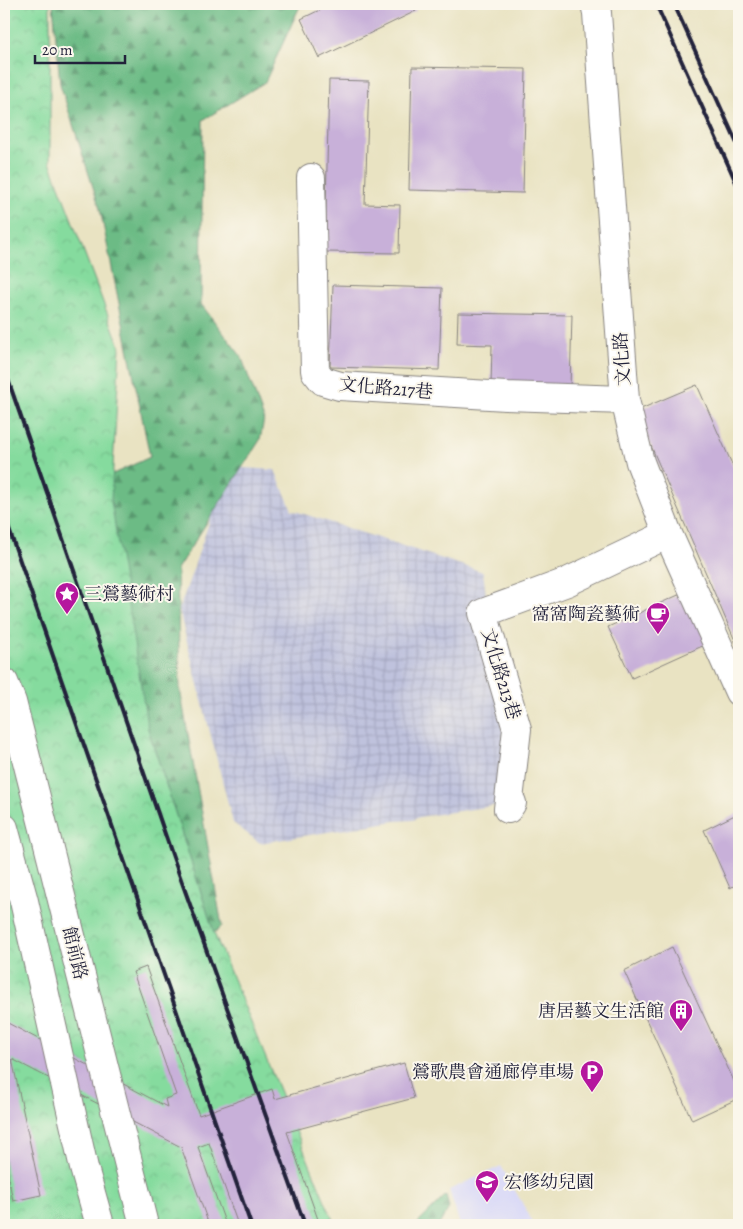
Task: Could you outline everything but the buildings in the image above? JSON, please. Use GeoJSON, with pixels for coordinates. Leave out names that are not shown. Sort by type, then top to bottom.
{"type":"FeatureCollection","features":[{"type":"Feature","properties":{"kind":"street","name":"文化路"},"geometry":{"type":"LineString","coordinates":[[594,4],[597,13],[625,400],[640,462],[668,534],[739,692]]}},
{"type":"Feature","properties":{"kind":"street","name":"文化路217巷"},"geometry":{"type":"LineString","coordinates":[[311,178],[315,371],[323,381],[340,386],[506,396],[625,400]]}},
{"type":"Feature","properties":{"kind":"street","name":"文化路213巷"},"geometry":{"type":"LineString","coordinates":[[512,803],[508,809],[517,729],[483,613],[568,582],[668,534]]}},
{"type":"Feature","properties":{"kind":"street","name":"館前路"},"geometry":{"type":"LineString","coordinates":[[4,682],[12,702],[144,1225]]}},
{"type":"Feature","properties":{"kind":"street"},"geometry":{"type":"LineString","coordinates":[[4,828],[24,901],[84,1168],[100,1225]]}},
{"type":"Feature","properties":{"kind":"shaded area"},"geometry":{"type":"Polygon","coordinates":[[[228,467],[275,470],[292,510],[483,572],[512,803],[260,843],[233,823],[179,610],[228,467]]]}},
{"type":"Feature","properties":{"kind":"shaded area","name":"宏修幼兒園"},"geometry":{"type":"Polygon","coordinates":[[[501,1166],[533,1225],[460,1225],[449,1190],[501,1166]]]}},
{"type":"Feature","properties":{"kind":"green space","name":"三鶯藝術村"},"geometry":{"type":"Polygon","coordinates":[[[4,4],[50,4],[50,162],[120,347],[111,501],[148,729],[214,933],[335,1225],[4,1225],[4,4]]]}},
{"type":"Feature","properties":{"kind":"green space"},"geometry":{"type":"Polygon","coordinates":[[[53,4],[301,4],[265,82],[203,120],[201,304],[241,356],[264,419],[260,440],[177,569],[180,689],[222,926],[214,933],[148,729],[102,479],[150,457],[100,209],[60,84],[53,4]]]}},
{"type":"Feature","properties":{"kind":"green space"},"geometry":{"type":"Polygon","coordinates":[[[446,1195],[449,1208],[439,1225],[416,1225],[446,1195]]]}},
{"type":"Feature","properties":{"kind":"railway"},"geometry":{"type":"LineString","coordinates":[[656,4],[739,189]]}},
{"type":"Feature","properties":{"kind":"railway"},"geometry":{"type":"LineString","coordinates":[[674,4],[739,148]]}},
{"type":"Feature","properties":{"kind":"railway"},"geometry":{"type":"LineString","coordinates":[[4,368],[174,860],[305,1225]]}},
{"type":"Feature","properties":{"kind":"railway"},"geometry":{"type":"LineString","coordinates":[[4,515],[251,1225]]}},
{"type":"Feature","properties":{"kind":"place","name":"三鶯藝術村"},"geometry":{"type":"Point","coordinates":[67,615]}},
{"type":"Feature","properties":{"kind":"place","name":"窩窩陶瓷藝術"},"geometry":{"type":"Point","coordinates":[658,635]}},
{"type":"Feature","properties":{"kind":"place","name":"唐居藝文生活館"},"geometry":{"type":"Point","coordinates":[681,1032]}},
{"type":"Feature","properties":{"kind":"place","name":"鶯歌農會通廊停車場"},"geometry":{"type":"Point","coordinates":[592,1093]}},
{"type":"Feature","properties":{"kind":"place","name":"宏修幼兒園"},"geometry":{"type":"Point","coordinates":[487,1203]}}]}
